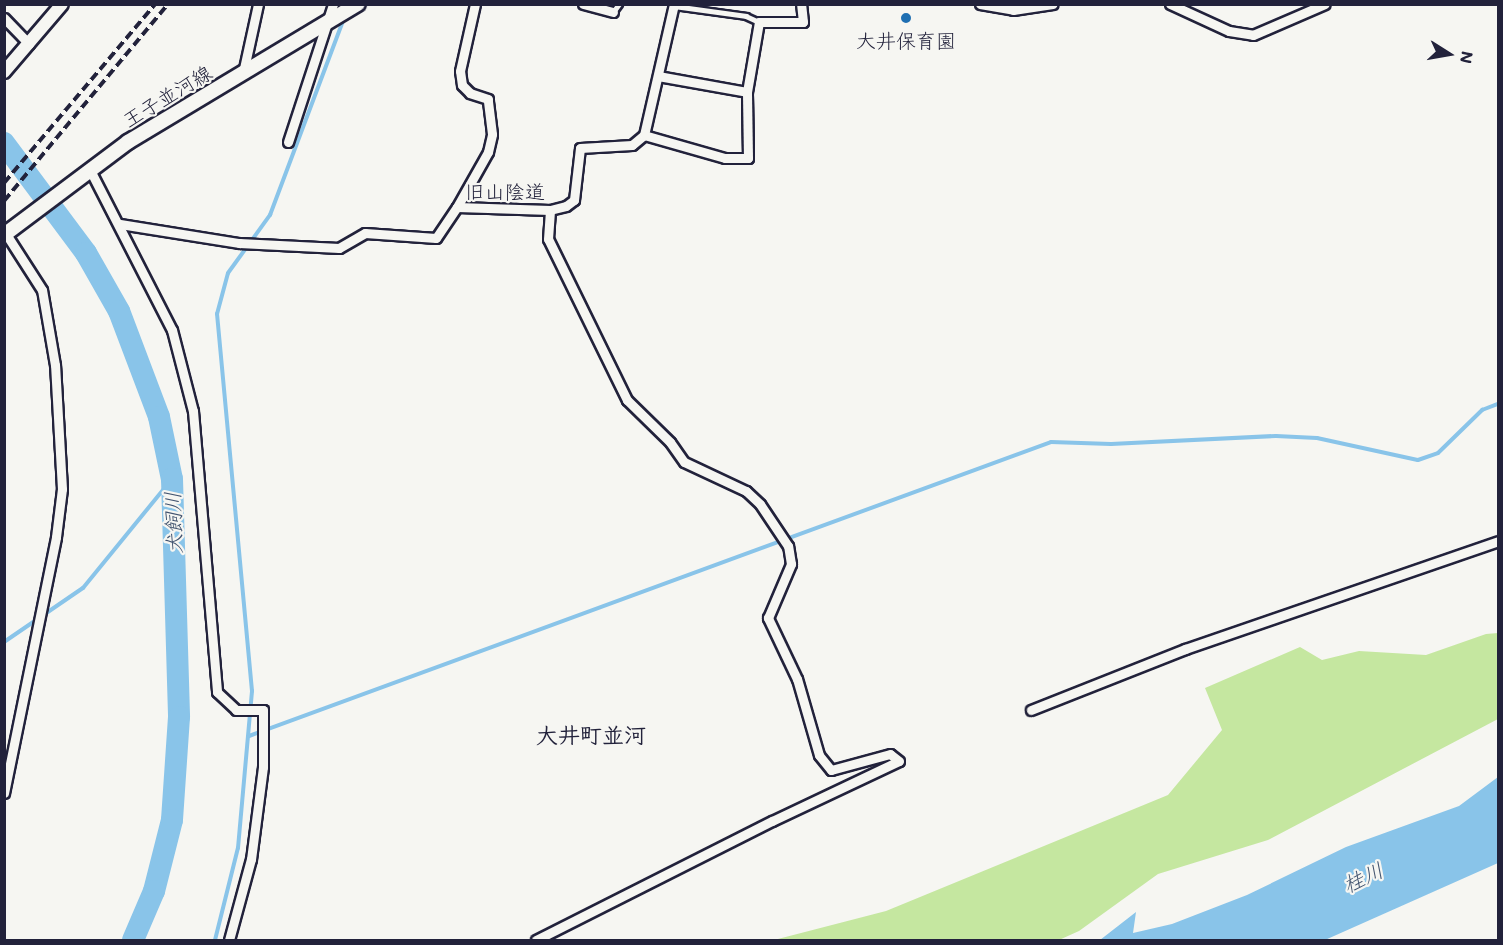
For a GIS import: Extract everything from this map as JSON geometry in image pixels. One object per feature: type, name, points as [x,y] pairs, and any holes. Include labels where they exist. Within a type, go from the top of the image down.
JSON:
[{"type":"main road","name":"王子並河線","points":[[8,232],[86,170],[356,6]]},
{"type":"street","points":[[4,72],[62,4]]},
{"type":"street","points":[[243,73],[258,4]]},
{"type":"street","points":[[288,142],[333,4]]},
{"type":"street","points":[[457,207],[488,152],[492,134],[489,99],[470,93],[461,78],[461,53],[475,4]]},
{"type":"street","points":[[583,4],[616,8]]},
{"type":"street","points":[[672,5],[644,135],[725,158],[748,158],[747,93],[759,22],[803,22],[801,4]]},
{"type":"street","points":[[980,4],[1013,9],[1053,4]]},
{"type":"street","points":[[1170,4],[1229,31],[1254,35],[1325,4]]},
{"type":"street","points":[[4,18],[29,44]]},
{"type":"street","points":[[658,76],[747,93]]},
{"type":"street","name":"旧山陰道","points":[[120,224],[239,243],[339,248],[365,233],[436,238],[457,207],[550,210],[574,200],[580,148],[632,145],[644,135]]},
{"type":"street","points":[[86,170],[120,224],[172,330],[192,411],[217,692],[236,710],[263,710],[263,766],[251,859],[228,940]]},
{"type":"street","points":[[536,940],[772,820],[899,761],[890,754],[831,770],[819,755],[797,679],[768,618],[791,564],[788,546],[760,504],[746,491],[684,462],[670,442],[627,400],[548,238],[550,210]]},
{"type":"street","points":[[4,793],[56,537],[62,489],[56,376],[42,290],[8,232]]},
{"type":"street","points":[[1031,710],[1185,649],[1498,541]]},
{"type":"lane","points":[[672,5],[746,16],[759,22]]},
{"type":"green space","points":[[1498,633],[1498,719],[1268,840],[1158,874],[1079,931],[1059,940],[774,940],[886,911],[1168,795],[1222,730],[1205,688],[1300,647],[1322,660],[1359,651],[1426,655],[1486,634]]},
{"type":"water","name":"桂川","points":[[1498,777],[1498,863],[1325,940],[1100,940],[1136,912],[1133,933],[1172,924],[1247,895],[1346,847],[1459,806]]},
{"type":"waterway","points":[[215,940],[238,848],[252,691],[217,314],[228,273],[270,215],[344,18]]},
{"type":"waterway","name":"犬飼川","points":[[4,143],[86,253],[119,311],[159,417],[172,479],[179,717],[172,820],[154,891],[133,940]]},
{"type":"waterway","points":[[249,736],[1051,442],[1111,444],[1276,436],[1317,438],[1418,460],[1438,453],[1482,410],[1498,404]]},
{"type":"waterway","points":[[4,642],[83,588],[172,479]]},
{"type":"railway","points":[[4,183],[155,4]]},
{"type":"railway","points":[[4,201],[168,4]]},
{"type":"place","name":"大井保育園","points":[[906,18]]},
{"type":"district","name":"大井町並河","points":[[591,735]]}]
